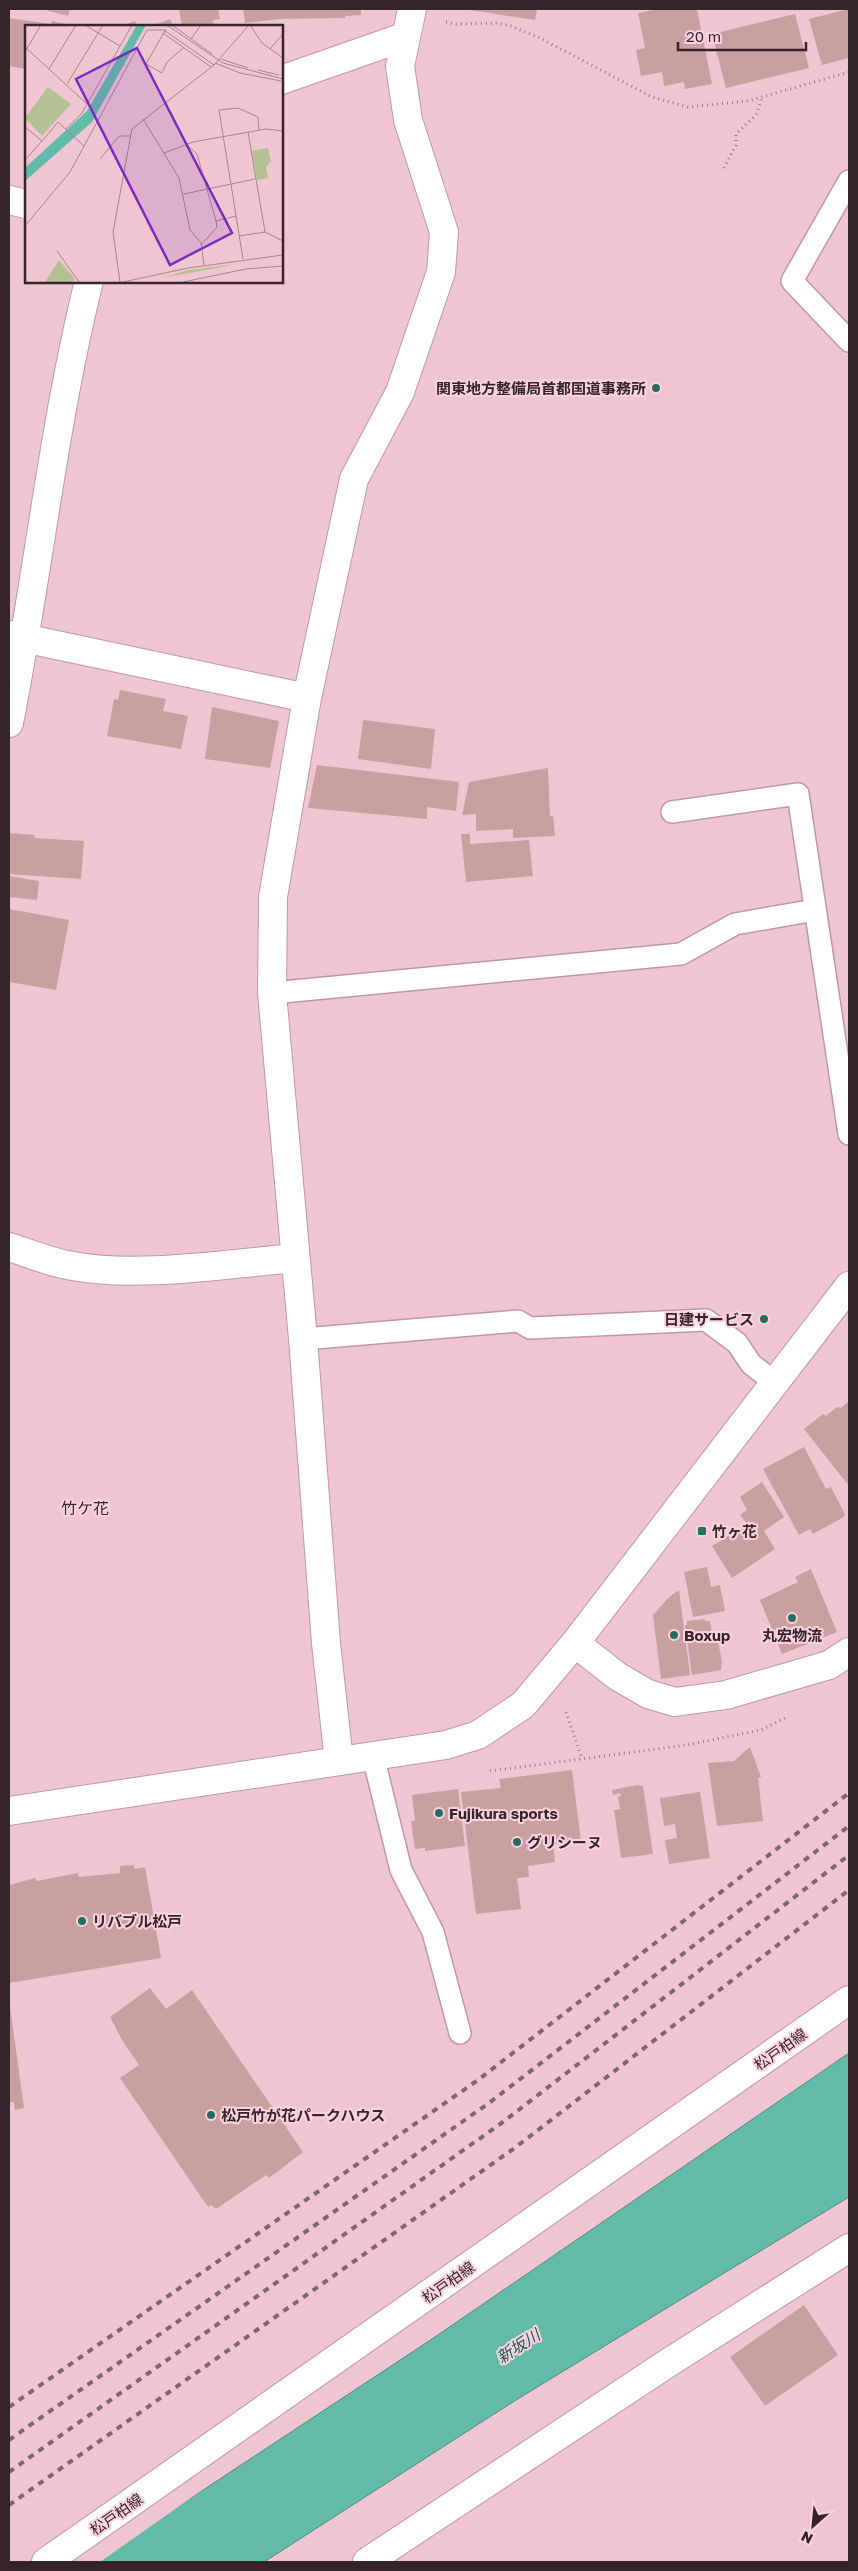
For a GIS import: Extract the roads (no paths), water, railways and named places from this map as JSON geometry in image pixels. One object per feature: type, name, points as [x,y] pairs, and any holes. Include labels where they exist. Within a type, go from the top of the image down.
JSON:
[{"type":"street","points":[[282,80],[409,20]]},
{"type":"street","points":[[339,1761],[326,1643],[303,1339],[294,1258],[272,993],[273,897],[307,698],[354,479],[400,392],[441,272],[444,232],[408,120],[400,66],[409,20]]},
{"type":"street","points":[[9,200],[25,204]]},
{"type":"street","points":[[9,723],[17,637],[71,354],[89,282]]},
{"type":"street","points":[[17,637],[307,698]]},
{"type":"street","points":[[9,1248],[67,1265],[101,1269],[175,1269],[294,1258]]},
{"type":"street","points":[[9,1811],[446,1745],[478,1735],[523,1704],[575,1643],[849,1286]]},
{"type":"street","points":[[575,1643],[625,1681],[648,1694],[675,1702],[726,1695],[829,1664],[849,1652]]},
{"type":"street","name":"松戸柏線","points":[[46,2562],[849,2000]]},
{"type":"street","points":[[367,2562],[668,2363],[849,2248]]},
{"type":"lane","points":[[849,182],[792,282],[849,341]]},
{"type":"lane","points":[[672,812],[798,794],[849,1134]]},
{"type":"lane","points":[[272,993],[681,954],[735,924],[815,910]]},
{"type":"lane","points":[[303,1339],[518,1321],[530,1328],[706,1320],[737,1343],[752,1364],[774,1382]]},
{"type":"lane","points":[[373,1756],[400,1870],[433,1932],[460,2033]]},
{"type":"water","name":"新坂川","points":[[849,2053],[849,2197],[516,2400],[264,2562],[94,2562],[432,2339]]},
{"type":"railway","points":[[9,2407],[478,2080],[849,1793]]},
{"type":"railway","points":[[9,2440],[489,2103],[849,1826]]},
{"type":"railway","points":[[9,2472],[503,2122],[849,1855]]},
{"type":"railway","points":[[9,2505],[516,2147],[849,1890]]},
{"type":"place","name":"関東地方整備局首都国道事務所","points":[[656,388]]},
{"type":"place","name":"日建サービス","points":[[764,1319]]},
{"type":"place","name":"竹ヶ花","points":[[702,1531]]},
{"type":"place","name":"丸宏物流","points":[[792,1618]]},
{"type":"place","name":"Boxup","points":[[674,1635]]},
{"type":"place","name":"Fujikura sports","points":[[439,1813]]},
{"type":"place","name":"グリシーヌ","points":[[517,1842]]},
{"type":"place","name":"リバブル松戸","points":[[82,1921]]},
{"type":"place","name":"松戸竹が花パークハウス","points":[[211,2115]]},
{"type":"district","name":"竹ケ花","points":[[85,1508]]}]
